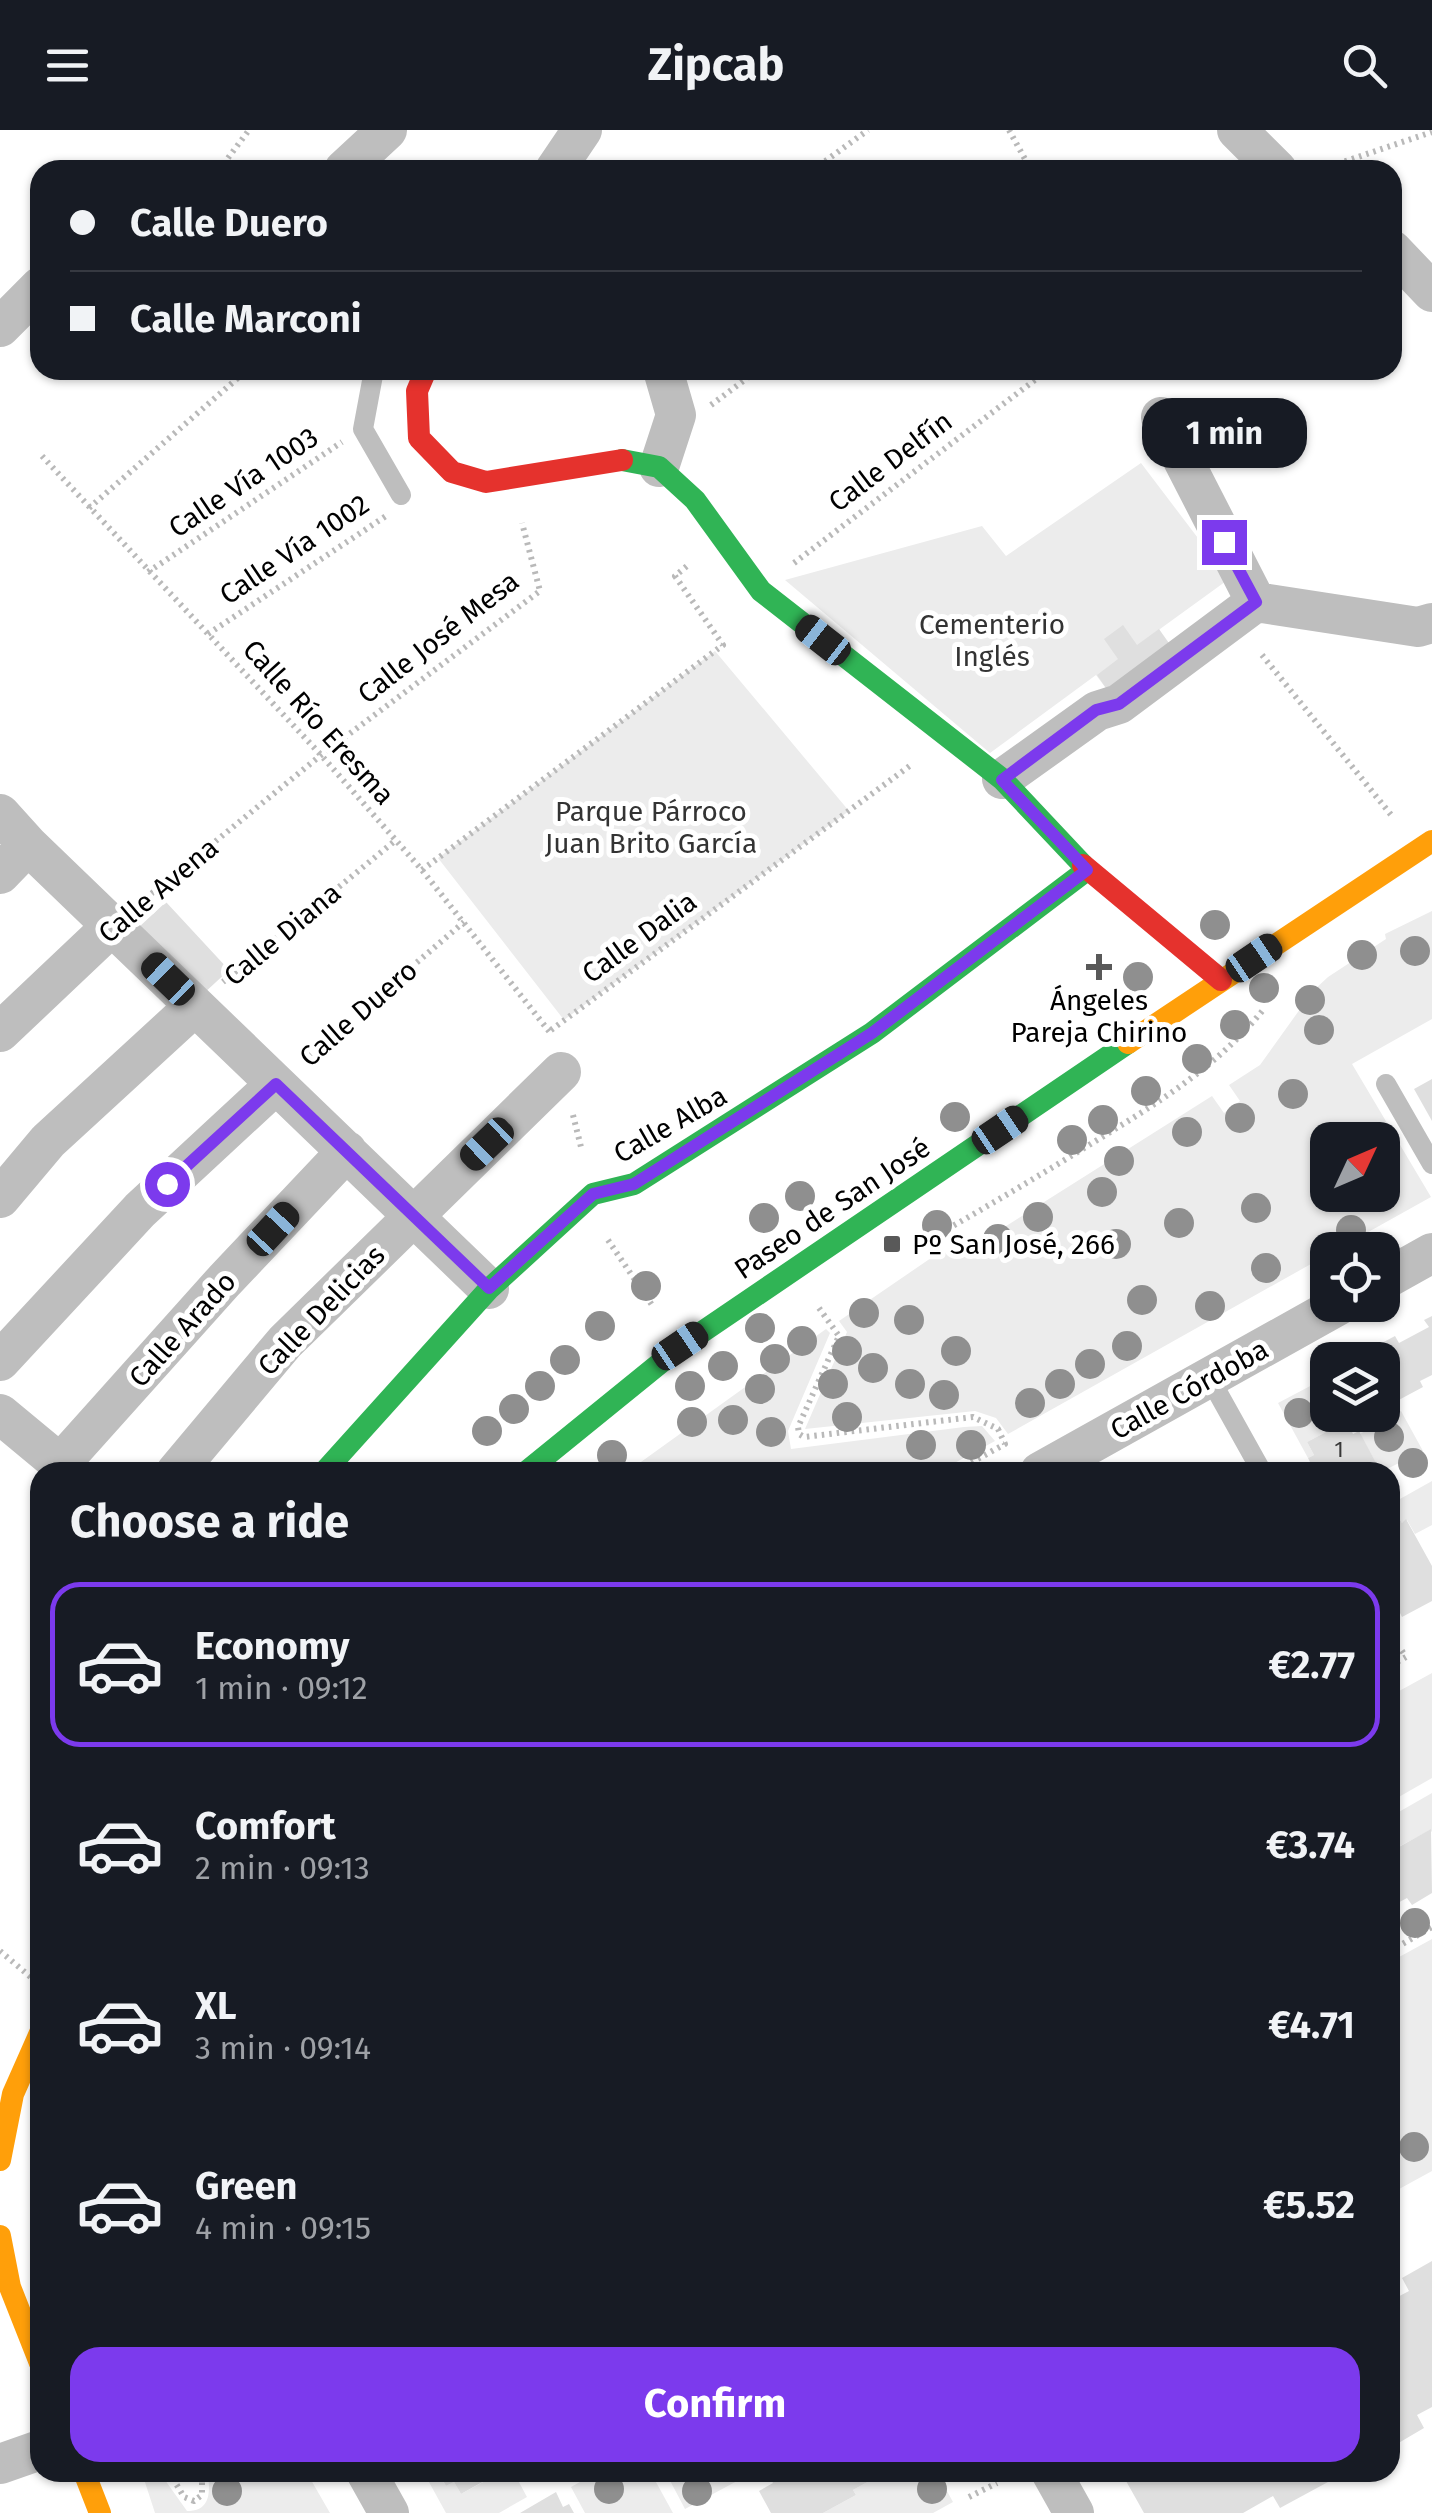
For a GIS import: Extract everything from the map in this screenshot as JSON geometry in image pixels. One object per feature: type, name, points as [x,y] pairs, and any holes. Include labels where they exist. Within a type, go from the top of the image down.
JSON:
[{"type":"street","points":[[355,160],[388,130]]},
{"type":"street","points":[[561,160],[582,130]]},
{"type":"street","points":[[1237,130],[1267,160]]},
{"type":"street","points":[[1402,260],[1432,292]]},
{"type":"street","points":[[0,327],[30,297]]},
{"type":"street","points":[[422,380],[417,391],[420,438],[452,472],[486,482],[626,458],[659,467],[695,500],[760,591],[1002,780],[1087,870],[1221,980]]},
{"type":"street","points":[[659,467],[676,414],[666,380]]},
{"type":"street","points":[[1161,416],[1256,602]]},
{"type":"street","points":[[1002,780],[1096,710],[1119,704],[1256,602],[1418,626],[1432,624]]},
{"type":"street","points":[[0,814],[489,1288]]},
{"type":"street","points":[[0,874],[28,845]]},
{"type":"street","name":"Paseo de San José","points":[[538,1462],[680,1346],[1425,845]]},
{"type":"street","name":"Calle Alba","points":[[333,1462],[489,1288],[593,1194],[634,1184],[872,1033],[1087,870]]},
{"type":"street","name":"Calle Avena","points":[[0,1032],[112,926]]},
{"type":"street","points":[[0,1198],[48,1141],[195,1006]]},
{"type":"street","name":"Calle Delicias","points":[[184,1462],[285,1342],[561,1072]]},
{"type":"street","name":"Calle Duero","points":[[0,1361],[140,1210],[276,1084]]},
{"type":"street","name":"Calle Arado","points":[[70,1462],[224,1280],[347,1151]]},
{"type":"street","points":[[1400,1270],[1432,1253]]},
{"type":"street","name":"Calle Córdoba","points":[[1058,1462],[1310,1321]]},
{"type":"street","points":[[0,1414],[58,1462]]},
{"type":"street","points":[[0,2160],[3,2132],[22,2063],[30,2050]]},
{"type":"street","points":[[0,2236],[10,2287],[30,2338]]},
{"type":"street","points":[[0,2464],[30,2454]]},
{"type":"street","points":[[88,2482],[100,2513]]},
{"type":"street","points":[[371,2482],[388,2513]]},
{"type":"street","points":[[1057,2482],[1074,2513]]},
{"type":"lane","points":[[372,380],[363,429],[400,496]]},
{"type":"lane","points":[[1386,1084],[1432,1164]]},
{"type":"lane","points":[[1210,1377],[1257,1462]]},
{"type":"path","points":[[226,160],[249,130]]},
{"type":"path","points":[[827,160],[868,130]]},
{"type":"path","points":[[1008,130],[1024,160]]},
{"type":"path","points":[[1352,160],[1432,132]]},
{"type":"path","points":[[88,508],[235,380]]},
{"type":"path","points":[[676,414],[706,409],[745,380]]},
{"type":"path","name":"Calle Delfín","points":[[760,591],[1035,380]]},
{"type":"path","name":"Calle Vía 1003","points":[[148,572],[363,429]]},
{"type":"path","name":"Calle Río Eresma","points":[[42,456],[322,754],[422,870],[550,1030]]},
{"type":"path","name":"Calle José Mesa","points":[[322,754],[540,592],[511,478]]},
{"type":"path","name":"Calle Vía 1002","points":[[208,634],[383,519],[400,496]]},
{"type":"path","points":[[422,870],[723,645],[676,576],[723,538]]},
{"type":"path","points":[[1262,655],[1425,845]]},
{"type":"path","name":"Calle Dalia","points":[[550,1030],[948,737]]},
{"type":"path","name":"Calle Avena","points":[[112,926],[322,754]]},
{"type":"path","name":"Calle Diana","points":[[195,1006],[396,840]]},
{"type":"path","name":"Calle Duero","points":[[276,1084],[464,922]]},
{"type":"path","points":[[918,1246],[1177,1091],[1240,1040],[1270,1002]]},
{"type":"path","points":[[804,1321],[836,1299]]},
{"type":"path","points":[[833,1325],[839,1336],[798,1427],[799,1434],[804,1437],[974,1417],[998,1429],[1005,1444],[972,1462]]},
{"type":"path","points":[[1400,1945],[1432,1927]]},
{"type":"path","points":[[0,1951],[30,1976]]},
{"type":"path","points":[[175,2482],[184,2497],[194,2500],[202,2495],[202,2482]]},
{"type":"path","points":[[969,2496],[997,2482]]},
{"type":"green space","name":"Cementerio Inglés","points":[[1141,463],[1229,579],[1160,629],[1108,691],[1096,675],[990,753],[785,580],[982,526],[1006,556]]},
{"type":"green space","name":"Parque Párroco Juan Brito García","points":[[715,651],[849,811],[564,1020],[438,858]]},
{"type":"green space","points":[[1432,911],[1432,1019],[1352,1064],[1386,1122],[1310,1122],[1310,1212],[1400,1212],[1400,1145],[1431,1197],[1368,1232],[1310,1232],[1310,1265],[1008,1434],[996,1418],[975,1411],[805,1429],[847,1332],[839,1321],[931,1258],[992,1235],[1212,1096],[1224,1113],[1240,1101],[1229,1085],[1260,1065],[1313,991],[1386,939],[1385,934]]},
{"type":"green space","points":[[826,1329],[830,1333],[788,1431],[791,1449],[982,1426],[995,1441],[956,1462],[641,1462]]},
{"type":"green space","points":[[1310,1386],[1310,1432],[1326,1432],[1307,1442],[1314,1455],[1308,1458],[1278,1403]]},
{"type":"green space","points":[[1401,1411],[1423,1451],[1400,1462],[1375,1462],[1360,1434],[1400,1432]]},
{"type":"green space","points":[[1432,1481],[1432,1525],[1415,1534],[1407,1520],[1402,1523],[1400,1520],[1400,1499]]},
{"type":"green space","points":[[1432,1673],[1432,1778],[1400,1796],[1400,1691]]},
{"type":"green space","points":[[1432,1793],[1432,1832],[1400,1846],[1400,1811]]},
{"type":"green space","points":[[1432,1939],[1432,2171],[1400,2189],[1400,1957]]},
{"type":"green space","points":[[145,2482],[166,2482],[187,2511],[205,2504],[208,2482],[312,2482],[330,2513],[155,2513]]},
{"type":"green space","points":[[429,2482],[444,2482],[446,2486],[454,2482],[461,2494],[483,2482],[519,2482],[527,2497],[499,2513],[446,2513]]},
{"type":"green space","points":[[580,2482],[656,2482],[673,2513],[585,2513],[571,2487]]},
{"type":"green space","points":[[671,2482],[735,2482],[685,2509]]},
{"type":"green space","points":[[868,2482],[942,2482],[953,2502],[933,2513],[823,2513],[856,2495],[853,2490]]},
{"type":"building","points":[[1123,625],[1137,645],[1159,629],[1171,646],[1108,691],[1097,675],[1118,659],[1104,639]]},
{"type":"building","points":[[166,902],[229,970],[202,995],[139,927]]},
{"type":"building","points":[[1432,1079],[1432,1121],[1414,1089]]},
{"type":"building","points":[[1432,1316],[1432,1375],[1420,1381],[1423,1387],[1400,1399],[1400,1342],[1429,1327],[1424,1320]]},
{"type":"building","points":[[1326,1432],[1360,1432],[1376,1462],[1310,1462],[1308,1458],[1314,1455],[1307,1442]]},
{"type":"building","points":[[1406,1519],[1432,1566],[1432,1601],[1402,1617],[1400,1520],[1402,1523]]},
{"type":"building","points":[[1431,1829],[1432,1893],[1412,1905],[1407,1898],[1400,1902],[1400,1846]]},
{"type":"building","points":[[1432,2261],[1432,2407],[1417,2415],[1424,2428],[1400,2442],[1400,2296],[1409,2291],[1402,2278]]},
{"type":"building","points":[[454,2482],[482,2482],[461,2494]]},
{"type":"building","points":[[868,2482],[853,2490],[856,2495],[823,2513],[771,2513],[759,2491],[773,2483]]},
{"type":"building","points":[[1127,2482],[1328,2482],[1280,2508],[1273,2496],[1243,2513],[1144,2513]]},
{"type":"building","points":[[556,2492],[563,2507],[569,2504],[574,2513],[520,2513]]},
{"type":"traffic: fast","points":[[622,460],[659,467],[695,500],[761,591],[1002,779],[1083,865]]},
{"type":"traffic: fast","points":[[333,1462],[489,1289],[593,1194],[634,1184],[872,1033],[1087,870]]},
{"type":"traffic: fast","points":[[538,1462],[680,1347],[1128,1043]]},
{"type":"traffic: slow","points":[[1128,1043],[1432,841]]},
{"type":"traffic: slow","points":[[0,2160],[13,2094],[30,2056]]},
{"type":"traffic: slow","points":[[0,2236],[10,2287],[30,2338]]},
{"type":"traffic: slow","points":[[88,2482],[100,2513]]},
{"type":"traffic: jam","points":[[422,380],[417,391],[419,438],[452,472],[486,482],[622,460]]},
{"type":"traffic: jam","points":[[1083,865],[1221,980]]},
{"type":"place","name":"Ángeles Pareja Chirino","points":[[1099,967]]},
{"type":"place","name":"Pº San José, 266","points":[[892,1244]]},
{"type":"route","points":[[167,1184],[276,1084],[489,1288],[593,1194],[634,1184],[872,1033],[1087,870],[1002,780],[1096,710],[1119,704],[1256,602],[1224,542]]}]
